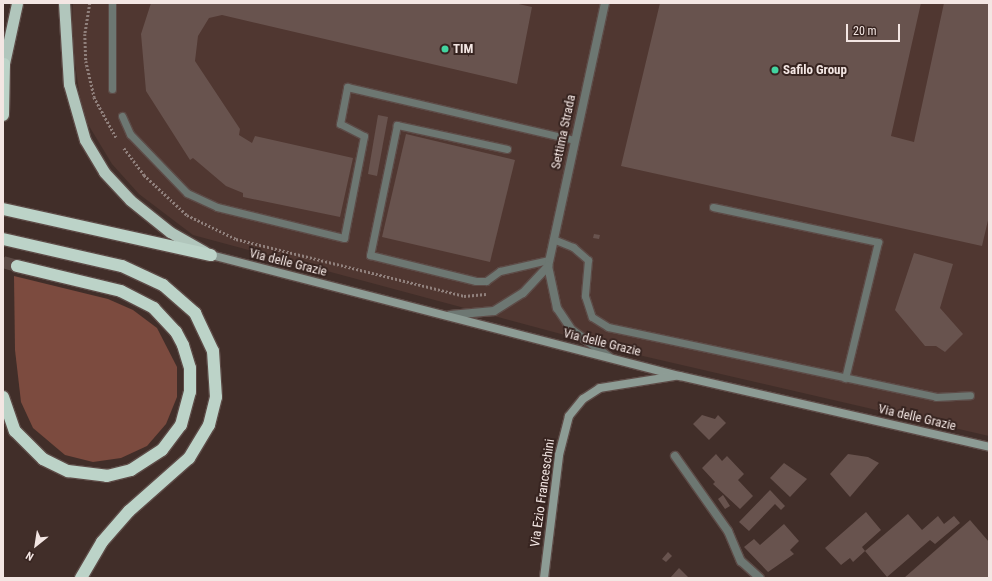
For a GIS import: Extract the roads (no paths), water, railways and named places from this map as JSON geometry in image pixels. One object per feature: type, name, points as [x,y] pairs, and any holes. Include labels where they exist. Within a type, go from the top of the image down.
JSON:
[{"type":"highway","points":[[3,115],[3,66],[17,3]]},
{"type":"highway","points":[[64,3],[69,84],[85,140],[104,172],[130,200],[170,232],[211,255]]},
{"type":"highway","points":[[3,209],[211,255]]},
{"type":"highway","points":[[3,240],[122,266],[163,285],[195,313],[213,351],[216,397],[205,432],[189,458],[129,511],[102,542],[81,578]]},
{"type":"highway","points":[[3,397],[15,431],[43,459],[68,472],[106,476],[131,470],[162,450],[181,425],[190,392],[190,368],[183,345],[176,332],[154,308],[120,291],[17,266]]},
{"type":"main road","name":"Via delle Grazie","points":[[211,255],[680,376],[989,446]]},
{"type":"main road","name":"Via Ezio Franceschini","points":[[544,578],[559,455],[565,427],[576,407],[592,392],[609,385],[680,376]]},
{"type":"street","name":"Settima Strada","points":[[605,3],[548,263],[557,308],[572,330],[610,358]]},
{"type":"street","name":"Settima Strada","points":[[441,315],[473,315],[494,311],[523,293],[548,263]]},
{"type":"street","points":[[675,456],[728,531],[741,561],[760,578]]},
{"type":"lane","points":[[112,3],[112,89]]},
{"type":"lane","points":[[122,116],[130,134],[187,193],[217,207],[344,238],[364,136],[340,124],[347,87],[574,140]]},
{"type":"lane","points":[[507,149],[397,125],[370,255],[476,281],[486,281],[500,271],[548,263]]},
{"type":"lane","points":[[713,207],[878,242],[845,378]]},
{"type":"lane","points":[[553,239],[573,247],[588,260],[585,296],[592,317],[608,327],[936,397],[970,395]]},
{"type":"tunnel","points":[[3,262],[17,266]]},
{"type":"place","name":"TIM","points":[[445,49]]},
{"type":"place","name":"Safilo Group","points":[[775,70]]}]
